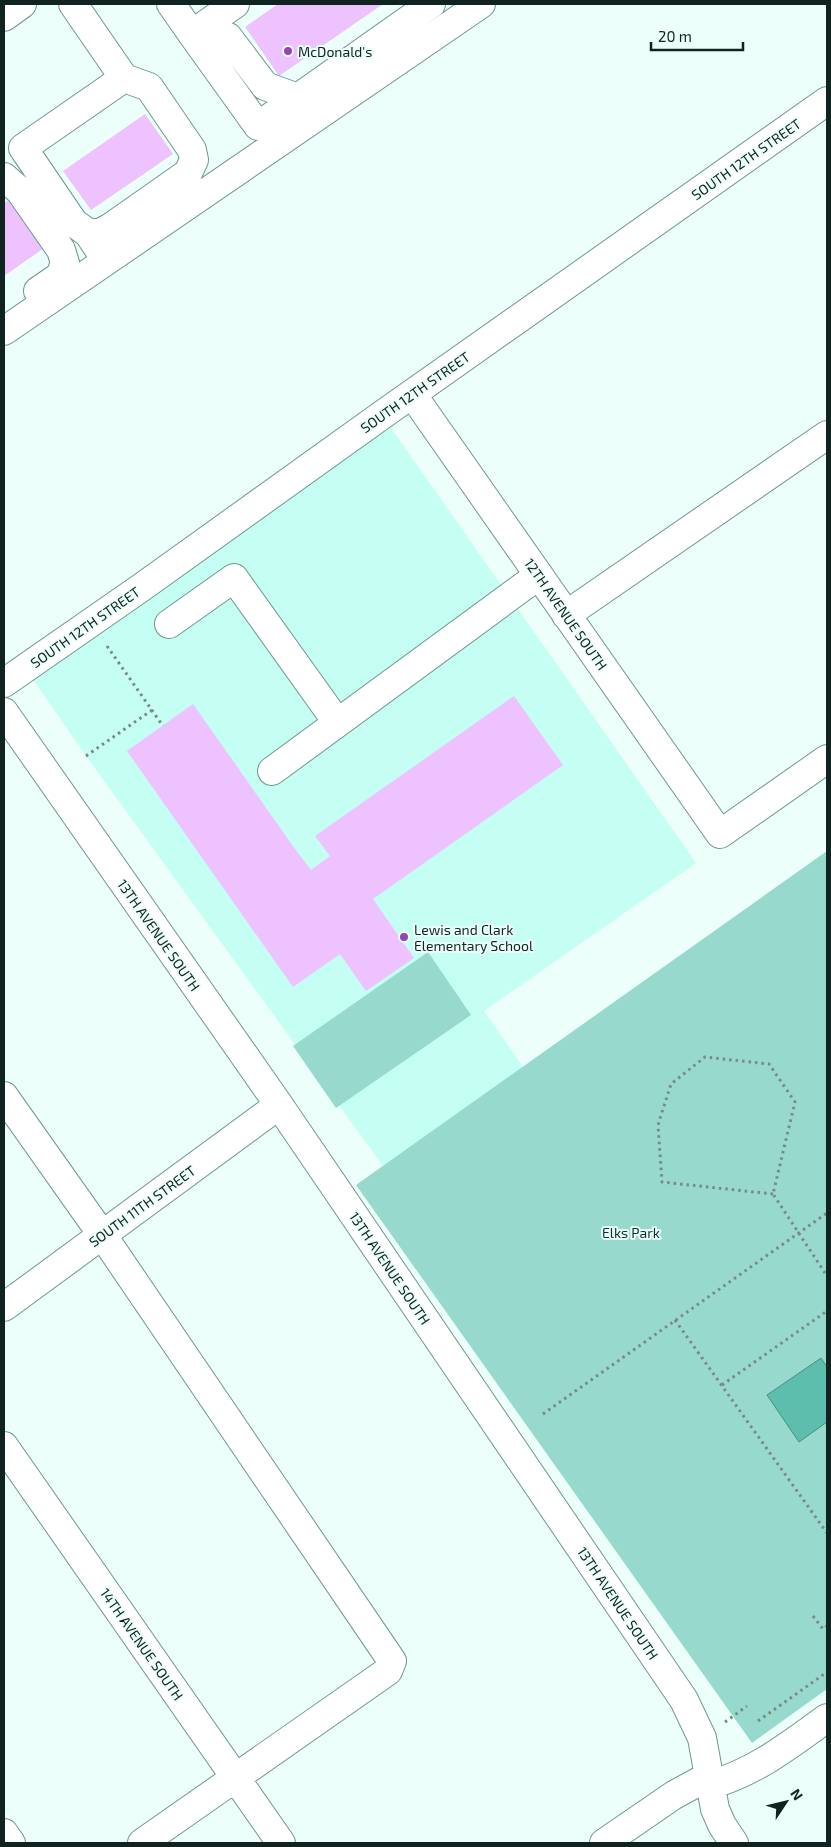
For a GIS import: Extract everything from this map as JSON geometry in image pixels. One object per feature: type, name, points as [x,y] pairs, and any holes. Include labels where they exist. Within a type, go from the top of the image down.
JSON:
[{"type":"street","points":[[4,17],[22,4]]},
{"type":"street","points":[[73,4],[124,78],[148,87],[192,150],[194,160],[188,173],[111,227],[100,233],[88,233]]},
{"type":"street","points":[[171,4],[258,126],[431,4]]},
{"type":"street","points":[[192,34],[235,4]]},
{"type":"street","points":[[10,326],[481,4]]},
{"type":"street","points":[[192,34],[228,37],[265,86],[298,98]]},
{"type":"street","points":[[106,260],[88,233],[74,223],[23,148],[124,78]]},
{"type":"street","name":"SOUTH 12TH STREET","points":[[4,684],[827,101]]},
{"type":"street","points":[[191,168],[206,191]]},
{"type":"street","points":[[4,177],[20,191],[61,250],[66,262],[60,276],[22,302],[15,312],[10,326]]},
{"type":"street","name":"12TH AVENUE SOUTH","points":[[412,394],[720,834],[827,759]]},
{"type":"street","points":[[566,615],[827,434]]},
{"type":"street","points":[[272,771],[539,575]]},
{"type":"street","points":[[169,624],[234,578],[338,722]]},
{"type":"street","name":"13TH AVENUE SOUTH","points":[[4,712],[279,1105],[684,1700],[702,1738],[715,1809],[722,1825],[734,1843]]},
{"type":"street","points":[[4,1096],[103,1236],[392,1661],[388,1671],[142,1843]]},
{"type":"street","name":"SOUTH 11TH STREET","points":[[4,1306],[103,1236],[279,1105]]},
{"type":"street","name":"14TH AVENUE SOUTH","points":[[4,1446],[281,1843]]},
{"type":"street","points":[[604,1843],[674,1795],[710,1781],[731,1780],[748,1772],[827,1718]]},
{"type":"street","points":[[4,1833],[11,1843]]},
{"type":"path","points":[[91,623],[163,726]]},
{"type":"path","points":[[86,756],[152,710]]},
{"type":"path","points":[[773,1194],[662,1182],[658,1125],[671,1084],[705,1057],[769,1064],[795,1102],[773,1194],[827,1276]]},
{"type":"path","points":[[544,1414],[827,1213]]},
{"type":"path","points":[[722,1385],[827,1311]]},
{"type":"path","points":[[676,1320],[827,1533]]},
{"type":"path","points":[[813,1616],[823,1629],[827,1626]]},
{"type":"path","points":[[758,1721],[827,1672]]},
{"type":"shaded area","name":"Lewis and Clark Elementary School","points":[[382,415],[696,863],[484,1011],[697,1315],[557,1406],[86,756],[25,668]]},
{"type":"shaded area","points":[[821,1358],[827,1367],[827,1422],[799,1442],[767,1395]]},
{"type":"green space","name":"Elks Park","points":[[827,851],[827,1689],[752,1743],[356,1185]]},
{"type":"green space","points":[[428,952],[471,1015],[336,1108],[293,1046]]},
{"type":"building","name":"McDonald's","points":[[278,4],[383,4],[279,76],[245,27]]},
{"type":"building","points":[[145,114],[173,154],[91,210],[63,171]]},
{"type":"building","points":[[13,197],[47,246],[4,276],[4,203]]},
{"type":"building","points":[[514,696],[563,765],[373,899],[414,958],[366,991],[340,954],[293,987],[127,751],[193,704],[311,870],[330,856],[315,836]]},
{"type":"place","name":"McDonald's","points":[[288,51]]},
{"type":"place","name":"Lewis and Clark Elementary School","points":[[404,937]]}]
